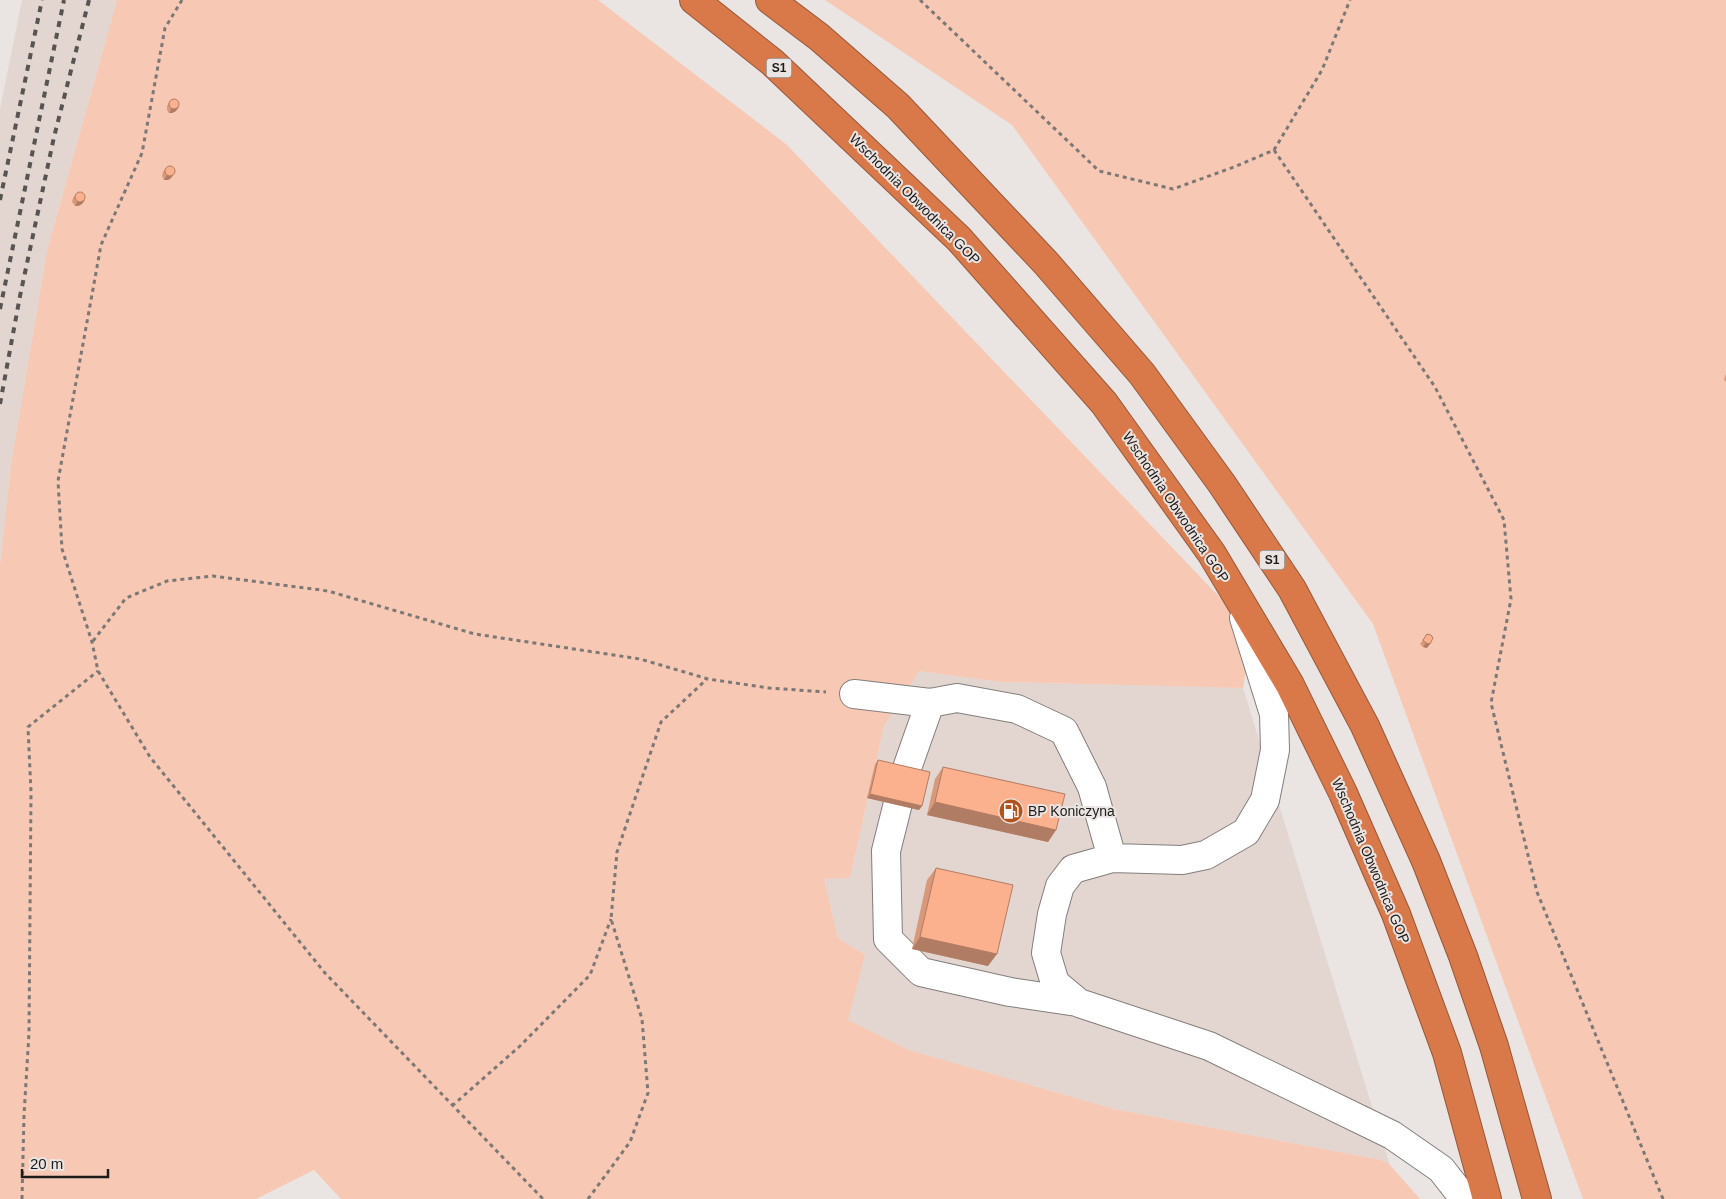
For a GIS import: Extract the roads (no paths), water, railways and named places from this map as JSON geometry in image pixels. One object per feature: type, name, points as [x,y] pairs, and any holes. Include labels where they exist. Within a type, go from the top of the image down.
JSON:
[{"type":"highway","name":"Wschodnia Obwodnica GOP","points":[[694,0],[772,62],[971,253],[1104,403],[1212,554],[1290,685],[1343,793],[1396,914],[1447,1054],[1487,1199]]},
{"type":"highway","name":"S1","points":[[770,0],[819,37],[898,106],[1046,263],[1142,374],[1222,484],[1292,589],[1365,726],[1429,870],[1463,956],[1494,1046],[1537,1199]]},
{"type":"lane","points":[[1079,1003],[1055,983],[1046,953],[1052,914],[1060,886],[1073,869],[1112,858],[1182,860],[1206,855],[1246,832],[1265,800],[1275,750],[1274,714],[1239,600]]},
{"type":"lane","points":[[854,694],[930,703],[957,698],[1017,708],[1064,731],[1092,786],[1112,858]]},
{"type":"lane","points":[[930,703],[906,771],[886,851],[888,939],[921,972],[1010,992],[1079,1003],[1209,1046],[1392,1135],[1441,1169],[1459,1192],[1462,1199]]},
{"type":"railway","points":[[0,200],[42,0]]},
{"type":"railway","points":[[0,309],[64,0]]},
{"type":"railway","points":[[0,404],[20,296],[54,137],[89,0]]},
{"type":"place","name":"BP Koniczyna","points":[[1011,811]]}]
